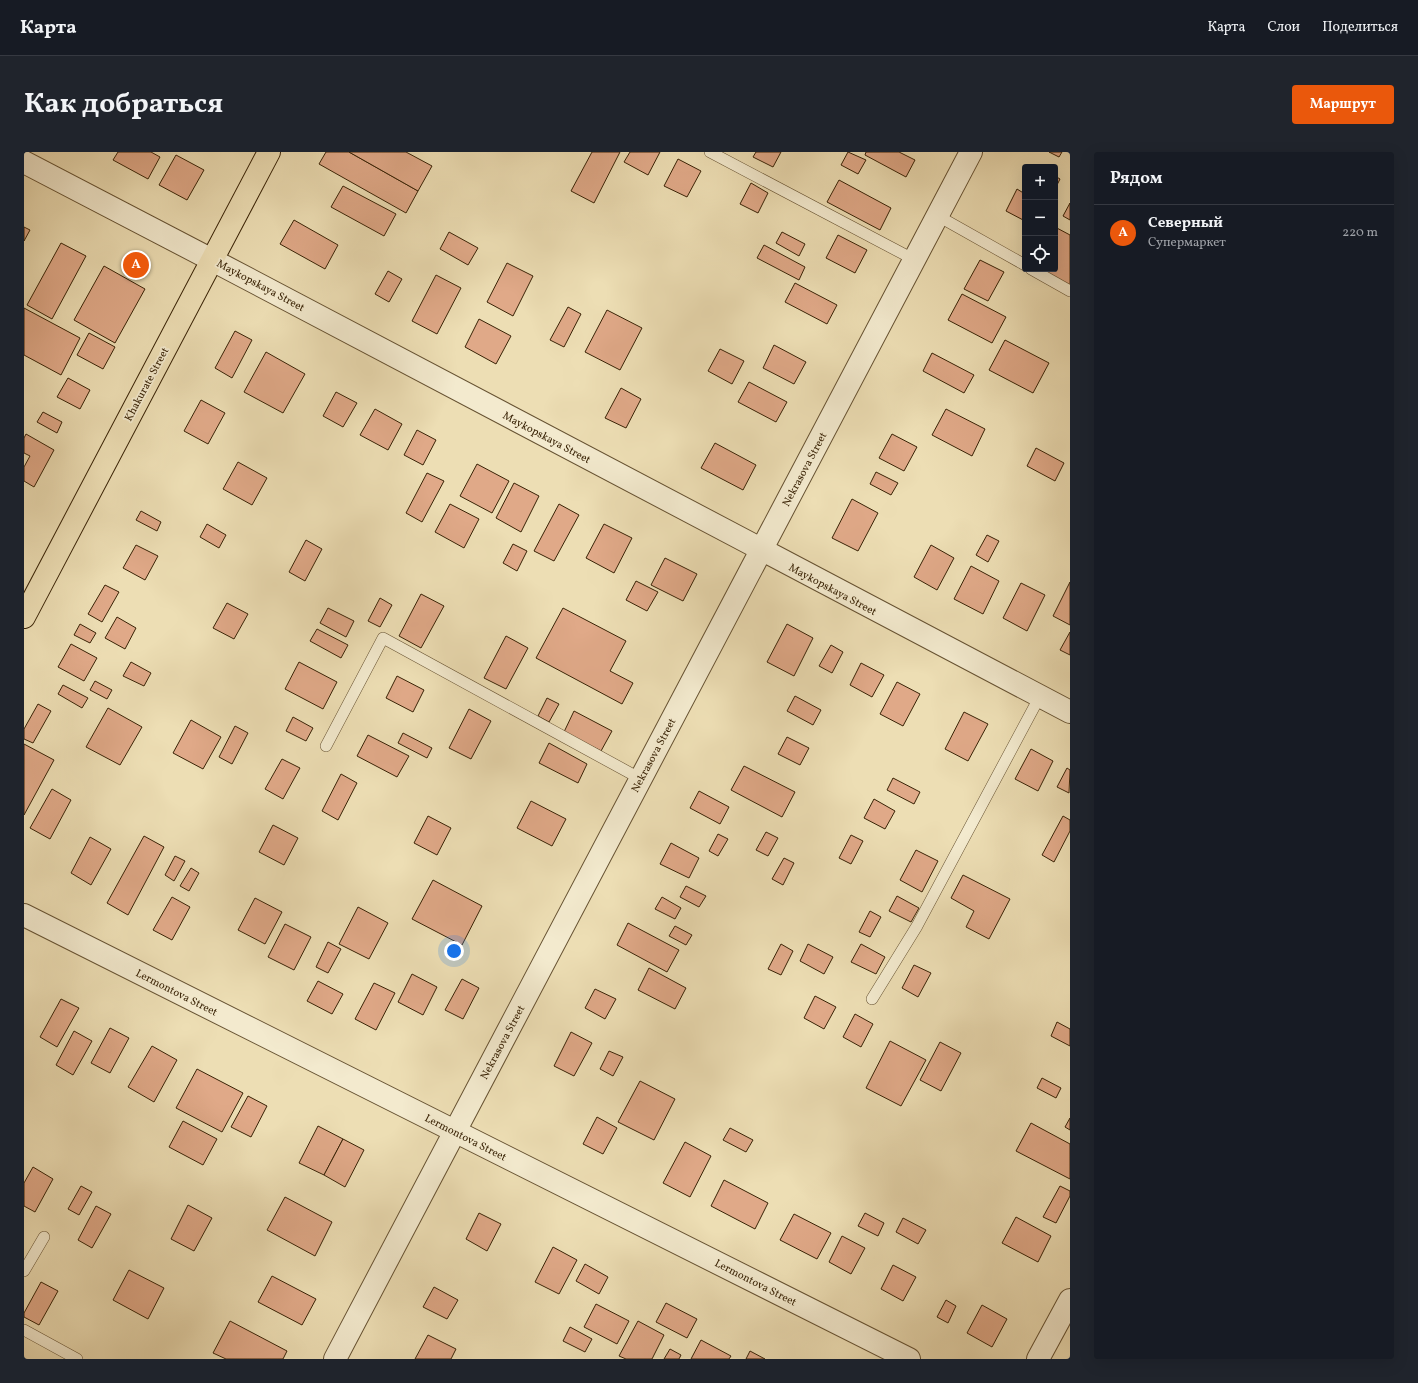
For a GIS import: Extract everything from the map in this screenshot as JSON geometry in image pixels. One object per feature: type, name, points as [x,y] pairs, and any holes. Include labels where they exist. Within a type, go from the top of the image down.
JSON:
[{"type":"main road","name":"Khakurate Street","points":[[24,617],[211,259],[269,152]]},
{"type":"street","name":"Nekrasova Street","points":[[336,1359],[971,152]]},
{"type":"street","name":"Maykopskaya Street","points":[[24,162],[211,259],[761,551],[1070,712]]},
{"type":"street","name":"Lermontova Street","points":[[24,915],[909,1359]]},
{"type":"street","points":[[1038,1359],[1070,1300]]},
{"type":"lane","points":[[710,152],[914,260]]},
{"type":"lane","points":[[938,216],[1022,263]]},
{"type":"lane","points":[[1037,272],[1070,291]]},
{"type":"lane","points":[[326,746],[383,638],[641,779]]},
{"type":"lane","points":[[872,999],[917,926],[1040,696]]},
{"type":"lane","points":[[24,1271],[44,1237]]},
{"type":"lane","points":[[24,1330],[77,1359]]},
{"type":"building","points":[[118,152],[151,152],[160,157],[148,179],[113,160]]},
{"type":"building","points":[[326,152],[349,152],[418,191],[406,213],[319,164]]},
{"type":"building","points":[[349,152],[406,152],[432,166],[418,191]]},
{"type":"building","points":[[592,152],[620,152],[594,203],[571,191]]},
{"type":"building","points":[[630,152],[660,152],[648,175],[624,162]]},
{"type":"building","points":[[756,152],[781,152],[773,167],[753,157]]},
{"type":"building","points":[[848,152],[866,160],[858,174],[841,165]]},
{"type":"building","points":[[866,152],[899,152],[915,160],[906,177],[865,155]]},
{"type":"building","points":[[1049,152],[1062,152],[1059,157]]},
{"type":"building","points":[[176,155],[204,170],[187,200],[159,185]]},
{"type":"building","points":[[678,159],[701,171],[687,197],[664,186]]},
{"type":"building","points":[[839,180],[891,208],[880,230],[827,202]]},
{"type":"building","points":[[751,183],[768,193],[758,213],[740,204]]},
{"type":"building","points":[[343,186],[396,214],[384,236],[331,207]]},
{"type":"building","points":[[1017,189],[1022,192],[1022,219],[1006,211]]},
{"type":"building","points":[[1070,203],[1070,220],[1063,216]]},
{"type":"building","points":[[294,220],[338,245],[325,269],[280,244]]},
{"type":"building","points":[[24,227],[30,230],[24,241]]},
{"type":"building","points":[[1058,229],[1070,235],[1070,286],[1044,272],[1058,272]]},
{"type":"building","points":[[449,232],[478,248],[468,265],[440,249]]},
{"type":"building","points":[[782,232],[805,244],[799,256],[776,243]]},
{"type":"building","points":[[838,235],[867,250],[855,273],[826,258]]},
{"type":"building","points":[[61,243],[86,256],[52,319],[27,305]]},
{"type":"building","points":[[764,245],[805,267],[799,280],[757,258]]},
{"type":"building","points":[[980,260],[1004,272],[988,301],[964,289]]},
{"type":"building","points":[[507,263],[533,276],[513,316],[487,302]]},
{"type":"building","points":[[104,266],[145,289],[115,343],[74,320]]},
{"type":"building","points":[[388,271],[402,279],[389,302],[375,294]]},
{"type":"building","points":[[436,275],[461,288],[437,334],[412,321]]},
{"type":"building","points":[[795,283],[837,305],[827,324],[785,302]]},
{"type":"building","points":[[962,294],[1006,317],[992,343],[948,320]]},
{"type":"building","points":[[568,307],[581,314],[564,347],[550,340]]},
{"type":"building","points":[[24,308],[80,338],[61,375],[24,355]]},
{"type":"building","points":[[607,310],[642,328],[620,370],[585,352]]},
{"type":"building","points":[[479,319],[511,336],[496,364],[465,347]]},
{"type":"building","points":[[235,331],[252,340],[232,378],[215,368]]},
{"type":"building","points":[[89,333],[115,347],[103,369],[77,355]]},
{"type":"building","points":[[1005,340],[1049,363],[1033,393],[989,370]]},
{"type":"building","points":[[774,345],[806,362],[794,384],[763,368]]},
{"type":"building","points":[[720,349],[744,361],[732,384],[708,371]]},
{"type":"building","points":[[266,352],[305,374],[283,413],[244,392]]},
{"type":"building","points":[[932,353],[974,375],[964,393],[923,371]]},
{"type":"building","points":[[68,378],[90,390],[80,409],[57,397]]},
{"type":"building","points":[[749,382],[787,402],[776,422],[738,402]]},
{"type":"building","points":[[621,388],[641,399],[626,428],[605,418]]},
{"type":"building","points":[[336,392],[357,403],[343,427],[323,416]]},
{"type":"building","points":[[201,400],[225,413],[208,444],[184,431]]},
{"type":"building","points":[[375,409],[402,424],[388,450],[360,435]]},
{"type":"building","points":[[946,409],[985,429],[972,456],[932,435]]},
{"type":"building","points":[[43,412],[62,422],[57,433],[37,422]]},
{"type":"building","points":[[417,430],[436,440],[423,465],[404,455]]},
{"type":"building","points":[[26,434],[54,450],[34,487],[24,481],[24,467],[30,456],[24,453],[24,438]]},
{"type":"building","points":[[892,434],[917,447],[904,471],[879,458]]},
{"type":"building","points":[[715,443],[756,465],[743,490],[701,468]]},
{"type":"building","points":[[1036,448],[1064,463],[1055,481],[1027,466]]},
{"type":"building","points":[[238,462],[267,478],[252,505],[223,489]]},
{"type":"building","points":[[477,464],[509,481],[492,513],[460,496]]},
{"type":"building","points":[[876,472],[898,483],[891,495],[870,484]]},
{"type":"building","points":[[427,473],[444,481],[422,522],[406,513]]},
{"type":"building","points":[[514,483],[539,496],[521,532],[496,518]]},
{"type":"building","points":[[852,499],[878,513],[858,551],[832,538]]},
{"type":"building","points":[[450,504],[479,519],[464,548],[435,532]]},
{"type":"building","points":[[559,504],[579,515],[554,561],[534,551]]},
{"type":"building","points":[[141,511],[161,522],[157,531],[136,520]]},
{"type":"building","points":[[207,524],[226,535],[219,548],[200,537]]},
{"type":"building","points":[[604,524],[632,538],[614,573],[586,558]]},
{"type":"building","points":[[987,535],[999,541],[988,562],[976,555]]},
{"type":"building","points":[[306,540],[322,549],[305,581],[289,572]]},
{"type":"building","points":[[513,544],[527,551],[517,571],[503,563]]},
{"type":"building","points":[[136,545],[158,556],[145,580],[123,568]]},
{"type":"building","points":[[931,545],[954,558],[937,590],[914,577]]},
{"type":"building","points":[[665,558],[697,574],[683,601],[651,585]]},
{"type":"building","points":[[971,566],[999,581],[983,614],[954,599]]},
{"type":"building","points":[[636,581],[658,592],[647,611],[626,600]]},
{"type":"building","points":[[1070,582],[1070,625],[1053,616]]},
{"type":"building","points":[[1021,583],[1045,595],[1027,631],[1003,618]]},
{"type":"building","points":[[105,585],[119,592],[102,622],[88,614]]},
{"type":"building","points":[[421,594],[444,606],[421,648],[399,636]]},
{"type":"building","points":[[380,598],[392,605],[380,627],[368,621]]},
{"type":"building","points":[[227,603],[248,614],[234,639],[213,628]]},
{"type":"building","points":[[328,608],[354,621],[346,637],[320,623]]},
{"type":"building","points":[[563,608],[626,641],[610,671],[633,683],[622,704],[536,658]]},
{"type":"building","points":[[117,617],[136,628],[125,649],[105,638]]},
{"type":"building","points":[[80,624],[96,633],[90,643],[74,635]]},
{"type":"building","points":[[787,624],[813,638],[794,676],[767,662]]},
{"type":"building","points":[[317,629],[348,645],[341,658],[310,641]]},
{"type":"building","points":[[1070,632],[1070,655],[1060,650]]},
{"type":"building","points":[[506,636],[528,648],[506,689],[484,678]]},
{"type":"building","points":[[71,644],[97,658],[84,681],[58,667]]},
{"type":"building","points":[[831,645],[843,652],[832,673],[819,666]]},
{"type":"building","points":[[131,662],[151,673],[144,686],[123,676]]},
{"type":"building","points":[[299,662],[337,682],[323,709],[285,689]]},
{"type":"building","points":[[861,663],[884,675],[872,697],[850,685]]},
{"type":"building","points":[[397,676],[424,690],[413,712],[386,698]]},
{"type":"building","points":[[95,681],[112,690],[107,699],[90,690]]},
{"type":"building","points":[[897,682],[920,694],[903,726],[880,714]]},
{"type":"building","points":[[63,685],[88,698],[82,708],[58,694]]},
{"type":"building","points":[[795,696],[821,710],[813,725],[787,711]]},
{"type":"building","points":[[547,698],[559,704],[549,722],[538,716]]},
{"type":"building","points":[[38,704],[51,711],[33,743],[24,739],[24,729]]},
{"type":"building","points":[[108,708],[142,727],[120,765],[86,747]]},
{"type":"building","points":[[469,709],[491,721],[471,759],[449,748]]},
{"type":"building","points":[[574,711],[612,731],[601,751],[564,732]]},
{"type":"building","points":[[964,712],[988,724],[968,761],[945,749]]},
{"type":"building","points":[[293,717],[313,728],[306,741],[286,731]]},
{"type":"building","points":[[191,720],[221,737],[203,769],[173,753]]},
{"type":"building","points":[[235,726],[248,733],[232,764],[219,757]]},
{"type":"building","points":[[403,733],[432,748],[427,758],[398,743]]},
{"type":"building","points":[[368,735],[409,756],[397,777],[357,756]]},
{"type":"building","points":[[787,737],[809,748],[800,765],[778,754]]},
{"type":"building","points":[[549,743],[587,764],[578,783],[539,763]]},
{"type":"building","points":[[24,744],[54,760],[24,815]]},
{"type":"building","points":[[1031,749],[1053,761],[1038,791],[1015,779]]},
{"type":"building","points":[[282,759],[300,768],[283,799],[265,789]]},
{"type":"building","points":[[744,766],[795,792],[782,817],[731,790]]},
{"type":"building","points":[[1067,768],[1070,770],[1069,793],[1057,787]]},
{"type":"building","points":[[341,774],[357,783],[338,820],[322,811]]},
{"type":"building","points":[[893,778],[920,792],[914,804],[887,790]]},
{"type":"building","points":[[52,789],[71,800],[50,839],[30,828]]},
{"type":"building","points":[[699,791],[729,807],[720,824],[690,808]]},
{"type":"building","points":[[874,799],[895,811],[885,829],[864,818]]},
{"type":"building","points":[[531,801],[566,819],[552,846],[517,828]]},
{"type":"building","points":[[428,816],[451,828],[437,855],[414,843]]},
{"type":"building","points":[[1063,816],[1070,820],[1070,831],[1054,862],[1042,855]]},
{"type":"building","points":[[273,825],[298,838],[284,865],[259,852]]},
{"type":"building","points":[[766,832],[778,838],[768,856],[756,850]]},
{"type":"building","points":[[718,834],[728,839],[718,856],[709,851]]},
{"type":"building","points":[[851,835],[863,841],[851,864],[839,858]]},
{"type":"building","points":[[144,836],[164,847],[128,915],[107,903]]},
{"type":"building","points":[[90,837],[111,849],[91,885],[71,873]]},
{"type":"building","points":[[671,843],[699,858],[689,878],[660,864]]},
{"type":"building","points":[[916,850],[938,861],[922,892],[900,880]]},
{"type":"building","points":[[175,856],[185,861],[174,881],[165,875]]},
{"type":"building","points":[[784,858],[794,863],[783,885],[772,879]]},
{"type":"building","points":[[191,868],[199,873],[189,891],[180,886]]},
{"type":"building","points":[[963,875],[1010,899],[989,939],[966,927],[974,911],[951,898]]},
{"type":"building","points":[[433,880],[482,906],[462,945],[412,919]]},
{"type":"building","points":[[686,886],[706,896],[699,907],[680,897]]},
{"type":"building","points":[[897,896],[919,908],[911,922],[889,911]]},
{"type":"building","points":[[172,897],[190,907],[172,940],[153,930]]},
{"type":"building","points":[[662,897],[681,908],[675,919],[655,909]]},
{"type":"building","points":[[255,898],[282,912],[265,944],[238,930]]},
{"type":"building","points":[[358,907],[388,923],[369,959],[339,944]]},
{"type":"building","points":[[870,911],[881,917],[870,937],[859,932]]},
{"type":"building","points":[[628,923],[679,950],[667,972],[617,945]]},
{"type":"building","points":[[285,924],[311,937],[294,970],[268,957]]},
{"type":"building","points":[[675,926],[692,935],[686,945],[669,936]]},
{"type":"building","points":[[328,942],[341,949],[328,973],[316,967]]},
{"type":"building","points":[[781,944],[793,951],[781,975],[768,969]]},
{"type":"building","points":[[808,944],[833,957],[824,974],[800,961]]},
{"type":"building","points":[[861,944],[885,957],[876,974],[851,962]]},
{"type":"building","points":[[914,965],[931,973],[918,997],[902,988]]},
{"type":"building","points":[[649,968],[686,988],[675,1009],[638,990]]},
{"type":"building","points":[[412,974],[437,987],[423,1015],[398,1002]]},
{"type":"building","points":[[462,979],[479,988],[463,1019],[445,1010]]},
{"type":"building","points":[[318,981],[343,994],[332,1014],[307,1001]]},
{"type":"building","points":[[374,983],[395,993],[376,1030],[355,1019]]},
{"type":"building","points":[[595,989],[616,999],[605,1019],[585,1008]]},
{"type":"building","points":[[815,996],[836,1007],[824,1029],[804,1018]]},
{"type":"building","points":[[61,999],[79,1008],[57,1047],[40,1037]]},
{"type":"building","points":[[855,1014],[873,1024],[861,1047],[843,1037]]},
{"type":"building","points":[[1057,1022],[1070,1029],[1070,1046],[1051,1036]]},
{"type":"building","points":[[110,1028],[129,1038],[110,1073],[91,1063]]},
{"type":"building","points":[[74,1031],[92,1041],[73,1075],[56,1065]]},
{"type":"building","points":[[571,1032],[592,1043],[574,1076],[554,1066]]},
{"type":"building","points":[[890,1041],[926,1060],[901,1106],[866,1088]]},
{"type":"building","points":[[940,1042],[961,1053],[941,1091],[920,1080]]},
{"type":"building","points":[[152,1046],[177,1060],[154,1102],[128,1087]]},
{"type":"building","points":[[609,1051],[623,1057],[613,1076],[600,1069]]},
{"type":"building","points":[[197,1069],[243,1093],[222,1132],[176,1108]]},
{"type":"building","points":[[1042,1078],[1061,1088],[1056,1098],[1037,1088]]},
{"type":"building","points":[[640,1081],[675,1099],[654,1140],[618,1122]]},
{"type":"building","points":[[248,1096],[267,1106],[251,1137],[231,1127]]},
{"type":"building","points":[[597,1117],[617,1128],[603,1154],[583,1144]]},
{"type":"building","points":[[1070,1118],[1070,1130],[1065,1127]]},
{"type":"building","points":[[183,1121],[217,1139],[203,1165],[169,1147]]},
{"type":"building","points":[[1031,1123],[1070,1144],[1070,1179],[1016,1151]]},
{"type":"building","points":[[318,1126],[343,1139],[324,1175],[299,1163]]},
{"type":"building","points":[[730,1128],[753,1140],[746,1152],[723,1140]]},
{"type":"building","points":[[343,1139],[364,1150],[345,1187],[324,1175]]},
{"type":"building","points":[[685,1142],[711,1156],[690,1197],[663,1183]]},
{"type":"building","points":[[33,1167],[53,1179],[35,1212],[24,1206],[24,1183]]},
{"type":"building","points":[[724,1180],[768,1203],[755,1229],[711,1206]]},
{"type":"building","points":[[81,1186],[92,1192],[79,1215],[68,1209]]},
{"type":"building","points":[[1060,1186],[1070,1191],[1070,1196],[1056,1223],[1043,1217]]},
{"type":"building","points":[[285,1197],[332,1222],[315,1256],[267,1230]]},
{"type":"building","points":[[188,1205],[212,1218],[194,1251],[171,1239]]},
{"type":"building","points":[[96,1206],[111,1214],[92,1248],[78,1240]]},
{"type":"building","points":[[479,1213],[501,1224],[487,1251],[466,1239]]},
{"type":"building","points":[[865,1213],[884,1223],[878,1236],[858,1226]]},
{"type":"building","points":[[794,1214],[831,1233],[817,1259],[780,1240]]},
{"type":"building","points":[[1016,1217],[1051,1236],[1038,1262],[1002,1243]]},
{"type":"building","points":[[903,1218],[926,1230],[918,1244],[896,1232]]},
{"type":"building","points":[[842,1236],[865,1248],[851,1274],[829,1262]]},
{"type":"building","points":[[553,1247],[577,1260],[559,1294],[535,1282]]},
{"type":"building","points":[[585,1264],[608,1277],[599,1294],[576,1281]]},
{"type":"building","points":[[893,1265],[916,1277],[903,1301],[881,1289]]},
{"type":"building","points":[[129,1270],[164,1288],[148,1319],[113,1300]]},
{"type":"building","points":[[272,1276],[316,1299],[302,1325],[258,1302]]},
{"type":"building","points":[[41,1282],[58,1291],[39,1325],[24,1317],[24,1313]]},
{"type":"building","points":[[434,1287],[458,1300],[447,1319],[423,1307]]},
{"type":"building","points":[[946,1300],[956,1306],[948,1323],[937,1317]]},
{"type":"building","points":[[666,1303],[697,1319],[687,1338],[656,1322]]},
{"type":"building","points":[[596,1304],[629,1321],[617,1344],[584,1327]]},
{"type":"building","points":[[982,1305],[1007,1319],[992,1347],[967,1333]]},
{"type":"building","points":[[230,1321],[287,1351],[283,1359],[226,1359],[213,1353]]},
{"type":"building","points":[[638,1321],[664,1335],[652,1359],[626,1359],[619,1356]]},
{"type":"building","points":[[570,1327],[592,1339],[585,1352],[563,1341]]},
{"type":"building","points":[[428,1335],[456,1349],[451,1359],[415,1359]]},
{"type":"building","points":[[701,1340],[731,1356],[729,1359],[691,1359]]},
{"type":"building","points":[[670,1349],[681,1355],[679,1359],[664,1359]]},
{"type":"building","points":[[750,1351],[765,1359],[746,1359]]},
{"type":"place","name":"Северный","points":[[136,265]]}]
